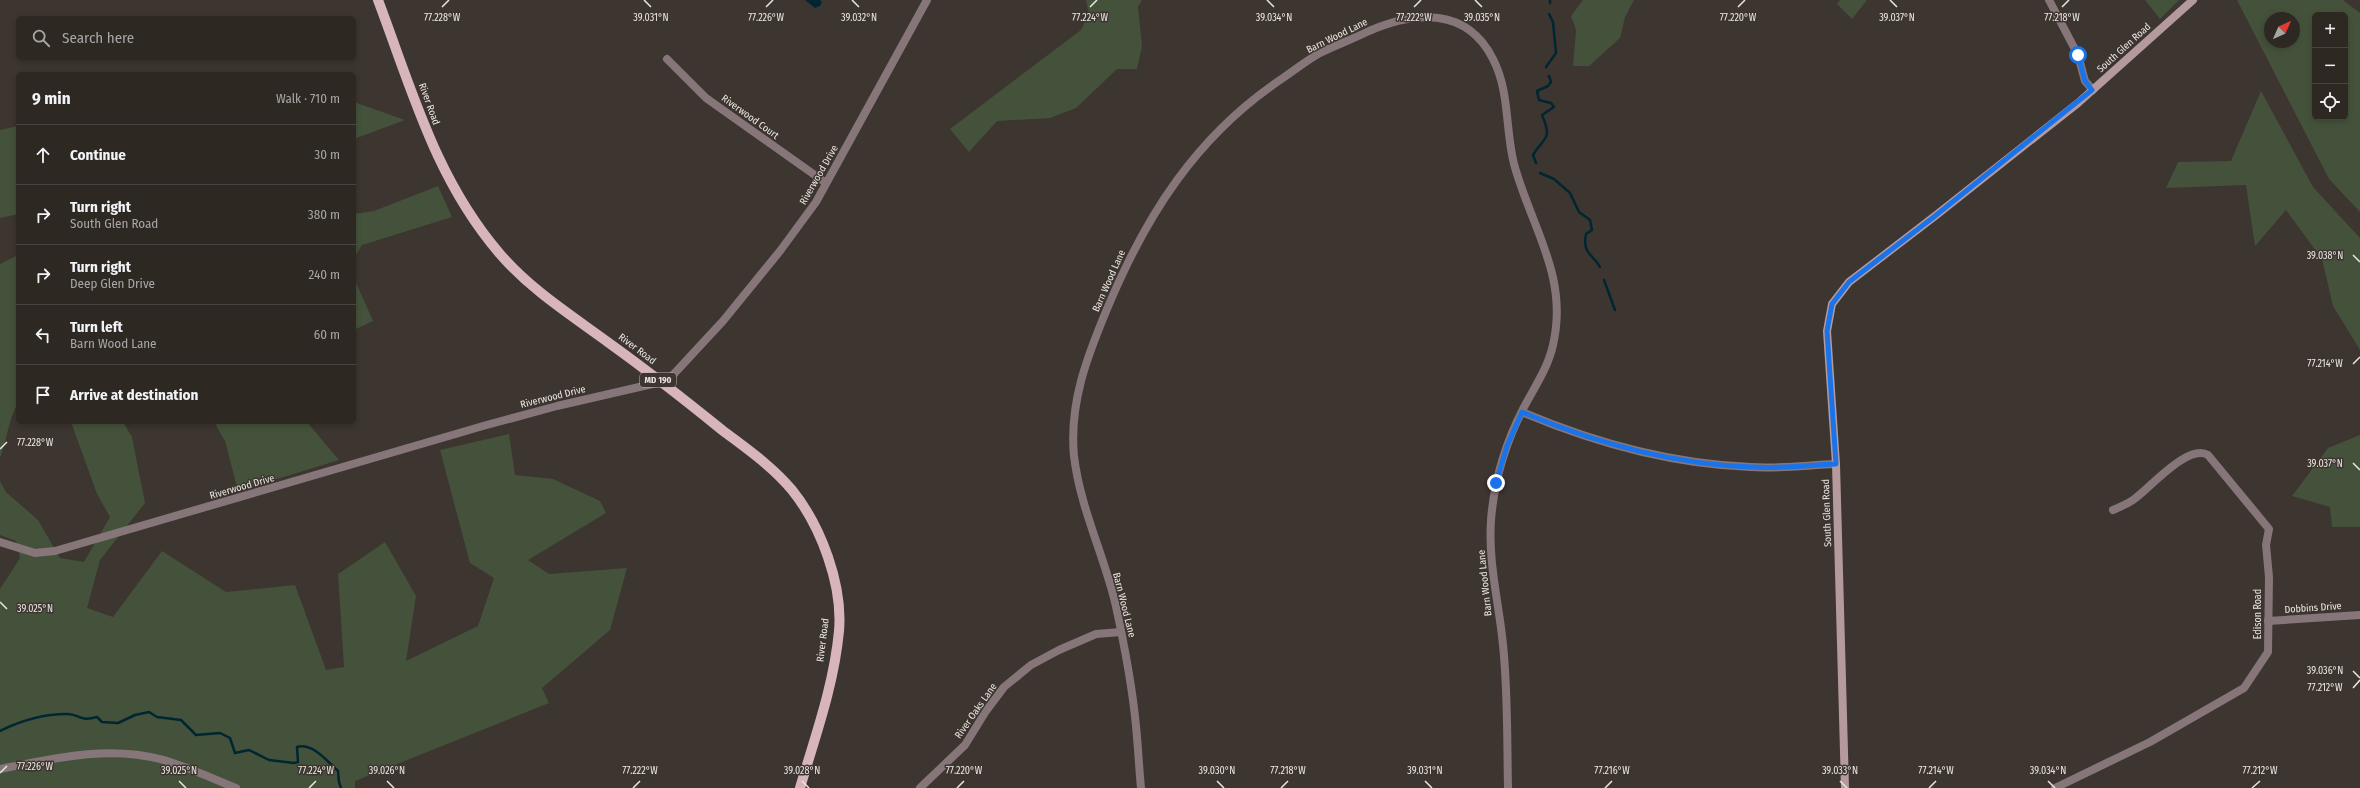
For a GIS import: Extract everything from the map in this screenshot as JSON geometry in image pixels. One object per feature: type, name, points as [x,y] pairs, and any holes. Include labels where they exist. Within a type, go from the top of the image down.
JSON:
[{"type":"main road","name":"River Road","points":[[378,0],[422,124],[446,176],[475,222],[501,254],[532,287],[661,382],[771,467],[793,491],[812,521],[825,550],[838,600],[839,631],[830,681],[800,788]]},
{"type":"main road","name":"South Glen Road","points":[[1845,788],[1836,464],[1827,331],[1830,310],[1839,292],[1849,282],[1935,216],[2092,90],[2193,0]]},
{"type":"street","name":"Riverwood Drive","points":[[0,542],[35,553],[55,551],[491,424],[557,406],[661,382],[672,376],[723,320],[780,251],[816,202],[927,0]]},
{"type":"street","points":[[2049,0],[2078,55],[2085,81],[2092,90]]},
{"type":"street","name":"Barn Wood Lane","points":[[1141,788],[1129,669],[1113,597],[1089,525],[1074,455],[1075,401],[1088,354],[1114,292],[1146,226],[1197,154],[1223,126],[1269,87],[1318,54],[1390,22],[1418,16],[1445,18],[1461,26],[1474,34],[1495,62],[1501,80],[1513,162],[1551,267],[1558,298],[1552,348],[1540,380],[1522,412],[1507,446],[1496,483],[1491,521],[1491,560],[1503,646],[1508,788]]},
{"type":"street","name":"Riverwood Court","points":[[667,59],[706,98],[826,183]]},
{"type":"street","points":[[1522,412],[1561,429],[1625,448],[1687,462],[1752,467],[1836,464]]},
{"type":"street","name":"Edison Road","points":[[2055,788],[2150,742],[2244,688],[2268,652],[2269,577],[2266,545],[2269,529],[2208,456],[2205,454],[2197,454],[2176,463],[2133,499],[2113,510]]},
{"type":"street","name":"Dobbins Drive","points":[[2268,621],[2360,615]]},
{"type":"street","name":"River Oaks Lane","points":[[920,788],[965,745],[986,711],[1004,687],[1031,665],[1059,650],[1096,634],[1121,632]]},
{"type":"street","points":[[0,769],[73,754],[116,754],[158,758],[236,788]]},
{"type":"green space","points":[[1086,0],[1142,0],[1138,7],[1142,46],[1137,69],[1117,69],[1076,108],[1050,118],[997,121],[969,152],[950,129],[1081,30],[1089,13]]},
{"type":"green space","points":[[1583,0],[1634,0],[1625,17],[1620,38],[1589,66],[1573,66],[1576,30],[1571,16]]},
{"type":"green space","points":[[1840,0],[1867,0],[1852,19],[1837,4]]},
{"type":"green space","points":[[2145,0],[2179,0],[2160,19]]},
{"type":"green space","points":[[2237,0],[2343,0],[2360,13],[2360,212],[2329,179]]},
{"type":"green space","points":[[2261,91],[2313,187],[2360,238],[2360,350],[2333,306],[2322,259],[2286,210],[2255,246],[2246,185],[2166,188],[2178,162],[2231,161]]},
{"type":"green space","points":[[356,103],[405,120],[356,138]]},
{"type":"green space","points":[[16,126],[16,214],[0,218],[0,130]]},
{"type":"green space","points":[[438,186],[452,217],[362,245],[356,255],[356,214],[374,211]]},
{"type":"green space","points":[[16,256],[16,408],[12,416],[0,458],[0,264]]},
{"type":"green space","points":[[356,283],[373,321],[356,329]]},
{"type":"green space","points":[[72,424],[124,424],[132,437],[145,503],[100,560],[87,608],[113,617],[162,551],[226,592],[295,585],[326,670],[344,667],[338,574],[385,542],[416,596],[406,661],[478,626],[494,578],[470,563],[440,450],[509,434],[515,475],[553,479],[600,501],[606,513],[528,560],[549,574],[627,568],[610,630],[542,688],[549,703],[355,781],[355,788],[0,788],[0,589],[20,558],[16,541],[0,535],[0,481],[6,492],[38,520],[60,558],[84,562],[110,517],[97,494]]},
{"type":"green space","points":[[215,424],[309,424],[339,460],[238,491],[225,441]]},
{"type":"green space","points":[[2360,435],[2360,527],[2332,527],[2330,507],[2292,496],[2328,448]]},
{"type":"water","points":[[805,0],[820,0],[822,2],[820,6],[815,8]]},
{"type":"waterway","points":[[1546,67],[1556,53],[1553,22],[1549,14]]},
{"type":"waterway","points":[[1536,163],[1533,155],[1546,138],[1547,134],[1542,115],[1554,107],[1551,103],[1539,100],[1537,91],[1548,86],[1551,82],[1549,76]]},
{"type":"waterway","points":[[1540,173],[1554,179],[1570,193],[1579,212],[1590,220],[1592,230],[1586,234],[1586,246],[1587,250],[1600,267]]},
{"type":"waterway","points":[[1604,280],[1615,310]]},
{"type":"waterway","points":[[0,731],[24,721],[50,715],[71,714],[86,719],[97,717],[102,722],[118,723],[135,715],[149,712],[157,717],[181,720],[196,735],[220,733],[230,738],[235,753],[249,750],[269,760],[294,763],[298,762],[297,747],[308,747],[325,758],[338,771],[341,788]]},
{"type":"route","points":[[1496,483],[1507,446],[1522,412],[1561,429],[1632,450],[1687,462],[1752,467],[1836,464],[1827,331],[1828,317],[1835,298],[1844,286],[1935,216],[2092,90],[2085,81],[2078,55]]}]
